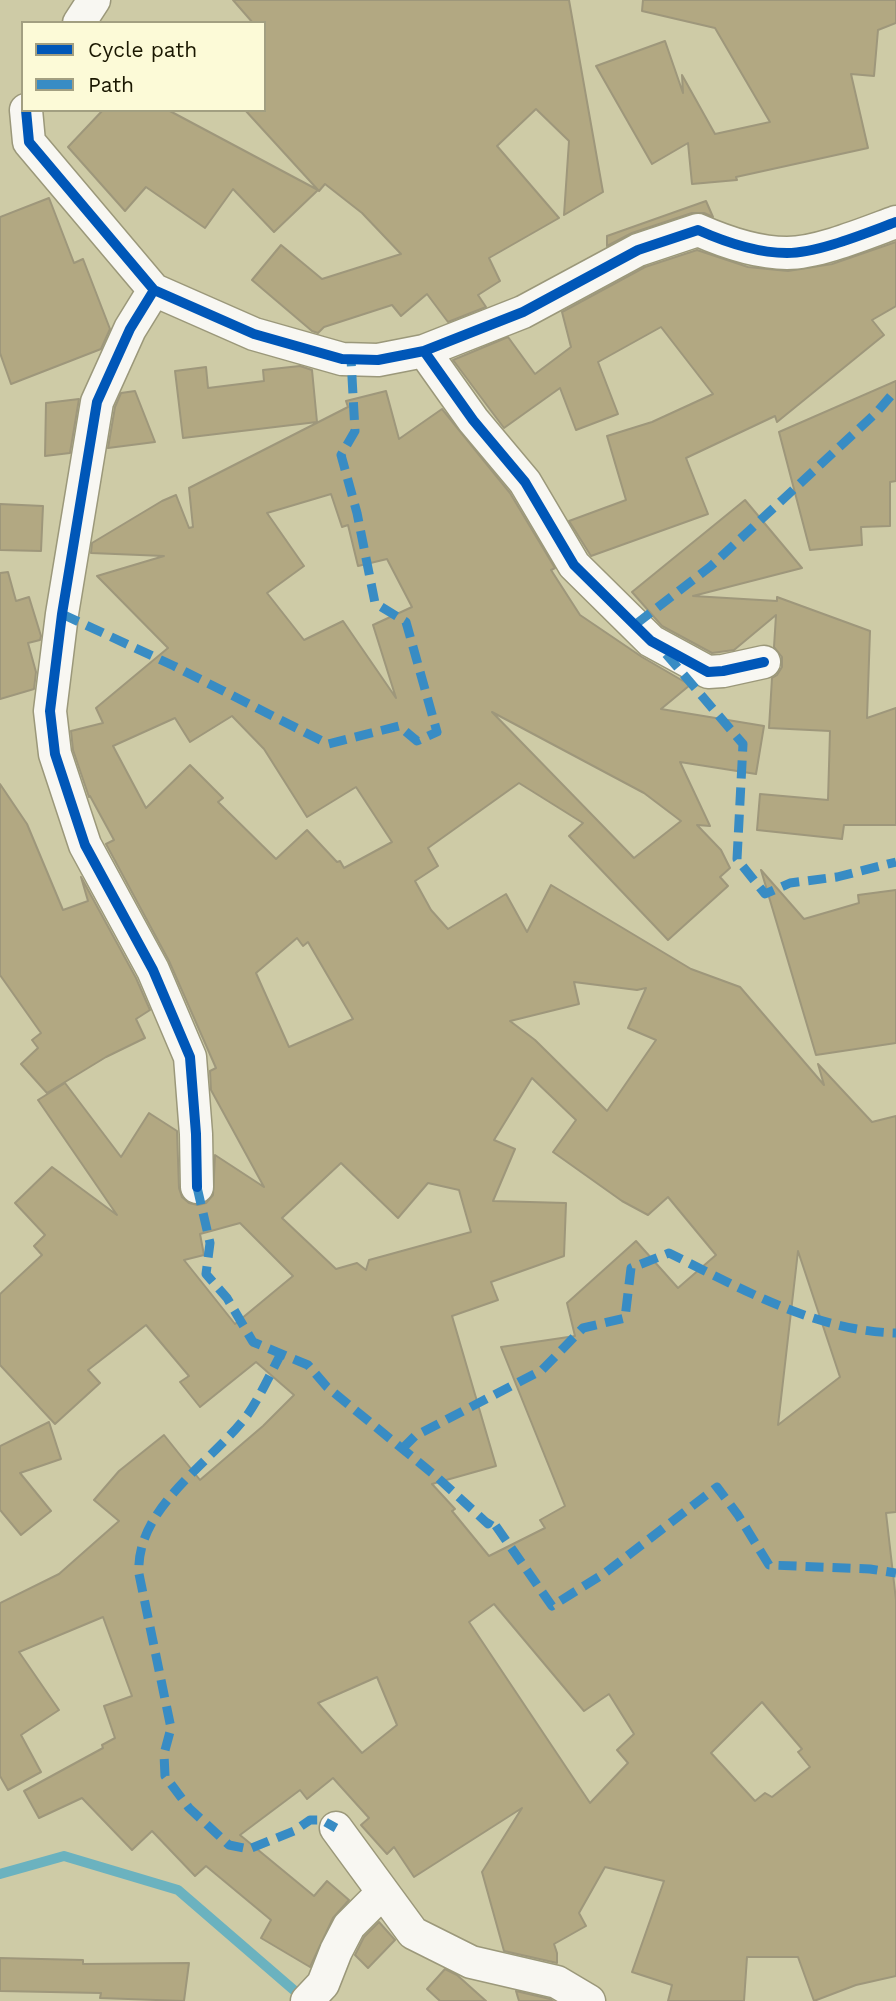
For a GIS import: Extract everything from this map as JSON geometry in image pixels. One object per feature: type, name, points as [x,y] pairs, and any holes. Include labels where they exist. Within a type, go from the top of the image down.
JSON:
[{"type":"street","points":[[80,21],[94,0]]},
{"type":"street","points":[[26,112],[29,142],[153,290],[254,334],[342,359],[378,360],[424,351],[523,312],[638,250],[698,230],[729,243],[787,253],[833,244],[896,222]]},
{"type":"street","points":[[153,290],[125,340],[97,402],[62,614],[50,711],[55,754],[85,845],[153,970],[190,1056],[197,1187]]},
{"type":"street","points":[[424,351],[473,420],[525,482],[575,565],[651,641],[708,671],[723,671],[764,662]]},
{"type":"street","points":[[336,1828],[413,1933],[471,1962],[557,1982],[589,2001]]},
{"type":"street","points":[[307,2001],[323,1984],[349,1926],[383,1892]]},
{"type":"building","points":[[233,0],[569,0],[603,192],[564,215],[569,141],[536,109],[497,146],[559,218],[489,258],[500,281],[478,295],[486,307],[448,322],[427,294],[401,316],[392,305],[324,327],[318,333],[312,331],[252,280],[281,245],[322,279],[401,254],[362,213],[325,184],[319,191],[247,112],[266,112],[266,21],[251,21]]},
{"type":"building","points":[[643,0],[896,0],[896,23],[878,30],[874,76],[851,74],[868,148],[736,177],[737,180],[692,184],[688,143],[652,164],[596,66],[665,41],[683,93],[682,75],[715,134],[770,122],[715,28],[642,11]]},
{"type":"building","points":[[101,112],[172,112],[318,190],[274,232],[233,189],[205,228],[146,187],[125,211],[68,147]]},
{"type":"building","points":[[49,198],[74,263],[83,259],[110,329],[101,349],[11,384],[0,353],[0,217]]},
{"type":"building","points":[[706,201],[713,217],[704,213],[692,213],[632,233],[607,246],[607,236]]},
{"type":"building","points":[[896,242],[896,306],[872,320],[884,335],[777,422],[775,416],[686,458],[708,514],[591,556],[569,521],[626,500],[607,436],[652,422],[713,394],[661,327],[598,362],[618,414],[576,430],[560,388],[504,428],[453,360],[508,337],[535,374],[571,347],[562,312],[645,267],[697,250],[748,267],[788,271],[832,264]]},
{"type":"building","points":[[300,366],[312,370],[317,422],[183,438],[175,371],[206,367],[208,388],[264,381],[263,370]]},
{"type":"building","points":[[896,381],[896,481],[890,482],[890,526],[861,527],[862,545],[810,550],[779,432]]},
{"type":"building","points":[[135,391],[155,442],[108,448],[115,407],[121,393]]},
{"type":"building","points":[[386,391],[399,439],[442,409],[510,493],[555,568],[551,570],[580,615],[642,657],[690,685],[661,709],[764,726],[756,774],[680,762],[710,826],[697,825],[721,850],[730,868],[720,877],[728,886],[668,940],[569,836],[583,823],[519,783],[428,848],[438,866],[415,881],[431,910],[448,929],[506,894],[527,932],[551,885],[691,969],[740,987],[824,1085],[818,1064],[872,1122],[896,1116],[896,1512],[886,1513],[896,1600],[896,1976],[856,1985],[814,2001],[798,1957],[747,1957],[744,2001],[668,2001],[672,1985],[632,1972],[664,1881],[605,1867],[579,1913],[586,1926],[554,1944],[557,1963],[504,1951],[482,1872],[522,1808],[414,1877],[394,1847],[387,1854],[361,1825],[369,1818],[333,1778],[307,1799],[300,1790],[240,1835],[314,1896],[327,1881],[349,1900],[333,1918],[310,1967],[261,1938],[271,1920],[206,1866],[195,1876],[152,1831],[132,1850],[82,1798],[39,1818],[24,1791],[103,1748],[102,1745],[115,1738],[104,1706],[132,1696],[103,1617],[19,1652],[59,1710],[21,1735],[41,1772],[8,1790],[0,1776],[0,1603],[59,1574],[119,1521],[94,1500],[119,1471],[164,1435],[200,1480],[263,1426],[294,1395],[256,1362],[200,1407],[180,1382],[189,1376],[146,1325],[88,1370],[100,1383],[55,1424],[0,1365],[0,1294],[42,1255],[34,1246],[45,1235],[15,1203],[52,1167],[117,1215],[38,1100],[65,1083],[121,1157],[149,1113],[177,1131],[179,1188],[182,1197],[189,1203],[206,1203],[213,1195],[215,1155],[264,1187],[211,1090],[210,1071],[216,1068],[169,961],[106,844],[114,840],[89,797],[73,750],[71,731],[103,723],[96,708],[168,648],[97,576],[164,556],[91,553],[92,543],[176,495],[189,528],[193,527],[189,488],[348,407],[346,401]],"holes":[[[331,494],[342,527],[348,525],[358,566],[387,559],[412,607],[373,625],[396,698],[343,621],[304,640],[267,593],[304,566],[267,513]],[[492,712],[644,793],[681,821],[634,858]],[[232,716],[264,749],[307,817],[356,787],[392,842],[344,868],[307,830],[276,859],[218,802],[223,798],[190,765],[146,808],[113,746],[175,718],[190,742]],[[297,938],[303,946],[308,942],[353,1019],[289,1047],[256,973]],[[574,982],[637,990],[646,988],[628,1028],[656,1040],[607,1111],[535,1040],[510,1021],[579,1004]],[[532,1078],[576,1120],[553,1152],[622,1201],[648,1215],[668,1197],[716,1255],[678,1288],[636,1241],[567,1303],[575,1336],[501,1347],[565,1506],[540,1520],[545,1528],[489,1556],[452,1511],[455,1509],[432,1484],[496,1466],[452,1316],[498,1300],[491,1282],[564,1256],[566,1203],[493,1201],[515,1149],[494,1140]],[[341,1163],[398,1218],[428,1183],[459,1190],[471,1232],[369,1260],[366,1270],[357,1263],[336,1269],[282,1218]],[[240,1223],[293,1276],[235,1324],[184,1260],[204,1255],[200,1234]],[[798,1251],[840,1377],[778,1425]],[[494,1604],[584,1711],[609,1694],[634,1734],[617,1750],[628,1763],[590,1803],[469,1622]],[[377,1677],[397,1725],[362,1753],[318,1703]],[[762,1702],[802,1749],[798,1752],[810,1767],[772,1797],[765,1793],[755,1801],[711,1753]]]},
{"type":"building","points":[[79,399],[70,453],[45,456],[46,403]]},
{"type":"building","points":[[745,500],[802,568],[693,596],[777,601],[777,597],[870,631],[867,718],[896,708],[896,825],[844,825],[842,839],[757,830],[760,794],[828,800],[830,731],[769,728],[772,678],[782,667],[782,657],[774,647],[776,615],[734,650],[712,653],[662,626],[632,592]]},
{"type":"building","points":[[0,504],[43,506],[41,551],[0,550]]},
{"type":"building","points":[[8,572],[16,601],[29,597],[41,636],[40,640],[28,643],[36,672],[34,689],[0,699],[0,573]]},
{"type":"building","points":[[0,784],[27,824],[63,910],[88,901],[81,877],[136,978],[150,1010],[136,1019],[145,1038],[106,1057],[47,1093],[21,1064],[38,1048],[32,1040],[41,1033],[0,975]]},
{"type":"building","points":[[761,870],[804,919],[859,903],[858,895],[896,890],[896,1043],[816,1055]]},
{"type":"building","points":[[49,1422],[61,1459],[20,1473],[51,1511],[21,1535],[0,1510],[0,1446]]},
{"type":"building","points":[[379,1922],[395,1940],[368,1968],[355,1955],[364,1937]]},
{"type":"building","points":[[0,1958],[83,1960],[83,1964],[189,1963],[184,2001],[100,1998],[101,1993],[0,1991]]},
{"type":"building","points":[[445,1969],[457,1975],[486,2001],[440,2001],[427,1989]]},
{"type":"building","points":[[516,1991],[550,1999],[553,2001],[519,2001]]},
{"type":"waterway","points":[[0,1874],[64,1856],[178,1890],[303,1998]]},
{"type":"marked path","points":[[62,614],[174,666],[328,744],[399,726],[417,741],[437,732],[406,622],[375,603],[357,513],[341,455],[355,431],[351,359]]},
{"type":"marked path","points":[[636,624],[711,566],[876,413],[896,390]]},
{"type":"marked path","points":[[666,654],[743,744],[737,859],[765,894],[790,883],[837,877],[896,862]]},
{"type":"marked path","points":[[197,1187],[210,1243],[206,1274],[227,1298],[253,1342],[308,1365],[327,1387],[438,1478],[488,1524],[491,1519],[552,1606],[605,1573],[717,1487],[769,1565],[870,1569],[896,1573]]},
{"type":"marked path","points":[[402,1449],[415,1436],[542,1370],[583,1328],[625,1318],[631,1268],[669,1253],[751,1293],[807,1316],[836,1325],[896,1333]]},
{"type":"marked path","points":[[282,1352],[248,1414],[162,1507],[149,1528],[141,1550],[139,1574],[171,1728],[164,1754],[165,1776],[189,1808],[229,1845],[249,1849],[294,1831],[310,1820],[322,1820],[336,1828]]},
{"type":"cycle path","points":[[26,112],[29,142],[154,290],[130,329],[97,402],[62,614],[50,711],[55,754],[85,845],[153,970],[190,1057],[197,1187]]},
{"type":"cycle path","points":[[154,290],[254,334],[342,359],[378,360],[424,351],[523,312],[638,250],[698,230],[741,246],[787,253],[827,246],[896,222]]},
{"type":"cycle path","points":[[424,351],[473,420],[525,482],[574,565],[651,641],[708,672],[764,662]]}]
